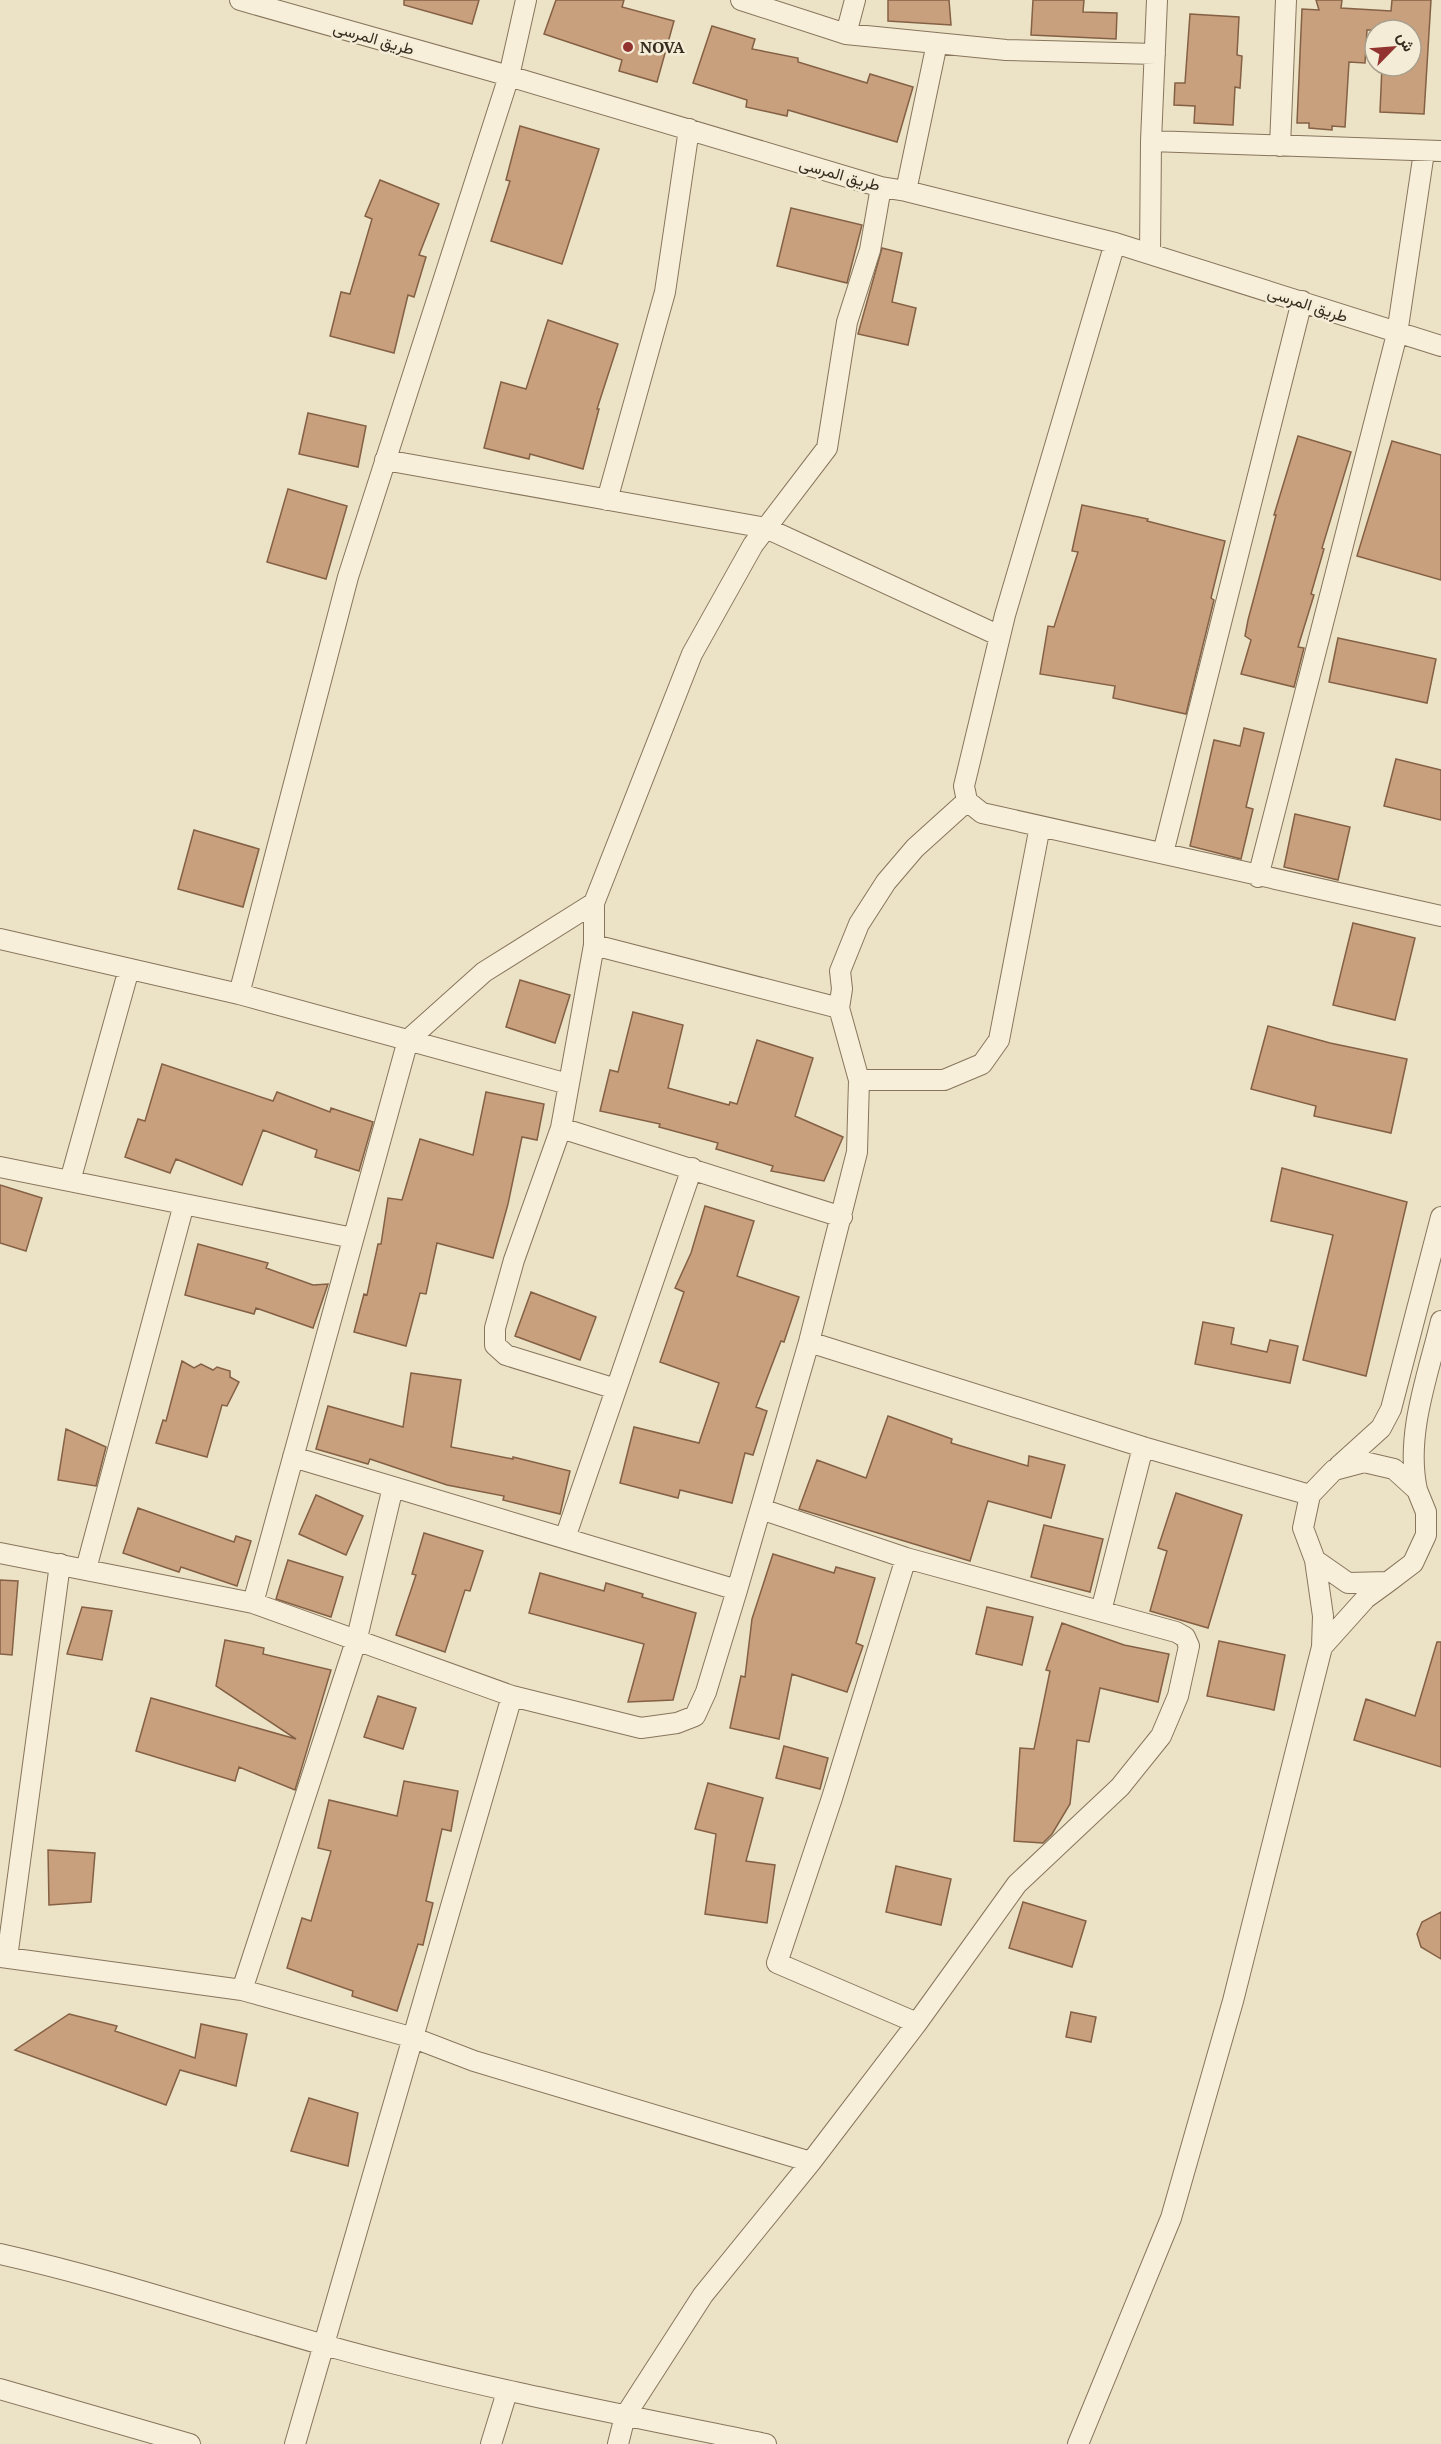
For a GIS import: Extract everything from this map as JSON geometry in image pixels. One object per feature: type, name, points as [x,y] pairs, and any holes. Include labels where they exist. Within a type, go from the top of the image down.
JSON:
[{"type":"street","name":"طريق المرسى","points":[[240,0],[509,76],[881,187],[906,191],[1115,243],[1302,301],[1397,334],[1441,346]]},
{"type":"street","points":[[239,994],[348,577],[509,76],[526,0]]},
{"type":"street","points":[[741,0],[846,34],[1006,50],[1155,54]]},
{"type":"street","points":[[846,34],[855,0]]},
{"type":"street","points":[[1150,254],[1150,141],[1157,0]]},
{"type":"street","points":[[1280,146],[1286,0]]},
{"type":"street","points":[[906,191],[937,43]]},
{"type":"street","points":[[607,500],[665,292],[689,129]]},
{"type":"street","points":[[1150,141],[1432,151],[1397,334],[1258,877]]},
{"type":"street","points":[[616,1389],[506,1354],[495,1346],[495,1328],[514,1260],[561,1128],[594,945],[594,903],[692,654],[753,545],[827,448],[847,322],[870,250],[881,187]]},
{"type":"street","points":[[1115,243],[1000,636],[964,786],[967,801],[982,813],[1163,853],[1258,877],[1441,916]]},
{"type":"street","points":[[1163,853],[1302,301]]},
{"type":"street","points":[[385,460],[766,528],[1000,636]]},
{"type":"street","points":[[0,1553],[253,1603],[357,1638],[512,1696],[641,1728],[677,1723],[694,1716],[706,1692],[761,1509],[809,1342],[857,1152],[859,1080],[839,1008],[842,989],[840,970],[860,924],[886,882],[915,848],[967,801]]},
{"type":"street","points":[[859,1080],[944,1080],[982,1064],[999,1040],[1040,826]]},
{"type":"street","points":[[253,1603],[408,1040],[484,972],[594,903]]},
{"type":"street","points":[[0,939],[239,994],[568,1084]]},
{"type":"street","points":[[594,945],[839,1008]]},
{"type":"street","points":[[70,1181],[129,969]]},
{"type":"street","points":[[561,1128],[842,1217]]},
{"type":"street","points":[[0,1167],[353,1238]]},
{"type":"street","points":[[565,1538],[692,1168]]},
{"type":"street","points":[[86,1569],[184,1204]]},
{"type":"street","points":[[1078,2444],[1171,2218],[1233,2001],[1322,1647],[1323,1616],[1315,1560],[1304,1528],[1310,1495],[1381,1428],[1391,1409],[1441,1217]]},
{"type":"street","points":[[1322,1647],[1366,1598],[1413,1563],[1434,1537],[1414,1476],[1416,1428],[1441,1321]]},
{"type":"street","points":[[809,1342],[1143,1447],[1310,1495]]},
{"type":"street","points":[[1101,1611],[1143,1447]]},
{"type":"street","points":[[293,1457],[737,1590]]},
{"type":"street","points":[[1334,1470],[1364,1462],[1394,1469],[1417,1490]]},
{"type":"street","points":[[242,1990],[357,1638],[393,1487]]},
{"type":"street","points":[[618,2444],[625,2416],[703,2295],[811,2162],[917,2023],[1017,1884],[1120,1787],[1148,1754],[1170,1719],[1189,1646],[1185,1637],[1176,1632],[906,1558],[761,1509]]},
{"type":"street","points":[[906,1558],[832,1798],[777,1964],[917,2023]]},
{"type":"street","points":[[1315,1560],[1348,1583],[1388,1582]]},
{"type":"street","points":[[60,1564],[4,1958],[242,1990],[414,2038],[474,2061],[811,2162]]},
{"type":"street","points":[[296,2444],[512,1696]]},
{"type":"street","points":[[0,2254],[86,2273],[326,2345],[507,2392],[766,2444]]},
{"type":"street","points":[[0,2390],[130,2436],[190,2444]]},
{"type":"street","points":[[491,2444],[507,2392]]},
{"type":"building","points":[[404,0],[479,0],[472,24],[404,5]]},
{"type":"building","points":[[556,0],[624,0],[622,7],[674,21],[657,82],[619,71],[622,60],[544,34]]},
{"type":"building","points":[[888,0],[949,0],[951,25],[888,21]]},
{"type":"building","points":[[1033,0],[1084,0],[1083,12],[1117,13],[1116,39],[1031,35]]},
{"type":"building","points":[[1316,0],[1342,0],[1341,8],[1391,11],[1392,0],[1431,0],[1424,114],[1380,112],[1381,78],[1423,78],[1423,18],[1363,18],[1363,63],[1349,62],[1345,127],[1332,126],[1332,130],[1309,128],[1309,123],[1297,123],[1302,9],[1319,10]]},
{"type":"building","points":[[1190,14],[1239,17],[1237,55],[1242,56],[1240,88],[1235,87],[1233,125],[1194,123],[1195,106],[1174,105],[1175,83],[1185,83]]},
{"type":"building","points":[[712,26],[755,39],[752,49],[798,58],[798,62],[867,83],[870,74],[913,87],[897,142],[788,110],[787,116],[746,107],[747,100],[693,83]]},
{"type":"building","points":[[520,126],[599,149],[562,264],[491,241],[510,181],[506,180]]},
{"type":"building","points":[[380,180],[439,204],[419,255],[426,257],[414,297],[408,295],[394,353],[330,336],[341,292],[350,294],[372,219],[365,216]]},
{"type":"building","points":[[791,208],[862,225],[847,283],[777,266]]},
{"type":"building","points":[[882,248],[902,253],[892,302],[916,308],[908,345],[858,334]]},
{"type":"building","points":[[548,320],[618,344],[597,409],[599,409],[583,469],[530,454],[529,459],[484,448],[501,382],[526,389]]},
{"type":"building","points":[[308,413],[366,426],[358,467],[299,454]]},
{"type":"building","points":[[1298,436],[1351,452],[1322,548],[1324,549],[1311,594],[1314,595],[1298,647],[1304,648],[1294,687],[1241,674],[1251,640],[1245,636],[1248,620],[1276,515],[1274,515]]},
{"type":"building","points":[[1392,441],[1441,455],[1441,580],[1357,556]]},
{"type":"building","points":[[288,489],[347,506],[326,579],[267,562]]},
{"type":"building","points":[[1082,505],[1148,519],[1147,521],[1225,541],[1211,598],[1214,600],[1186,714],[1113,698],[1115,686],[1040,674],[1048,626],[1054,627],[1078,552],[1072,551]]},
{"type":"building","points":[[1338,638],[1436,659],[1427,703],[1329,682]]},
{"type":"building","points":[[1244,728],[1264,733],[1246,807],[1253,809],[1241,859],[1190,846],[1214,740],[1240,746]]},
{"type":"building","points":[[1396,759],[1441,770],[1441,820],[1384,806]]},
{"type":"building","points":[[1295,814],[1350,827],[1338,880],[1284,867]]},
{"type":"building","points":[[194,830],[259,849],[243,907],[178,889]]},
{"type":"building","points":[[1353,923],[1415,938],[1395,1020],[1333,1005]]},
{"type":"building","points":[[520,980],[570,995],[555,1043],[506,1027]]},
{"type":"building","points":[[633,1012],[683,1025],[668,1088],[729,1105],[730,1102],[737,1104],[757,1040],[813,1058],[795,1116],[843,1137],[824,1181],[771,1171],[773,1166],[716,1149],[718,1143],[659,1127],[660,1124],[600,1111],[610,1070],[618,1072]]},
{"type":"building","points":[[1268,1026],[1330,1043],[1407,1059],[1391,1133],[1314,1116],[1316,1106],[1251,1089]]},
{"type":"building","points":[[162,1064],[273,1101],[277,1092],[330,1112],[331,1108],[373,1122],[359,1171],[315,1157],[317,1150],[263,1130],[242,1185],[176,1159],[170,1173],[125,1157],[138,1119],[145,1121]]},
{"type":"building","points":[[486,1092],[544,1104],[537,1140],[522,1137],[508,1204],[493,1258],[437,1243],[426,1294],[420,1293],[406,1346],[354,1332],[364,1294],[367,1295],[378,1244],[381,1244],[388,1198],[402,1200],[420,1139],[473,1155]]},
{"type":"building","points":[[1282,1168],[1407,1202],[1366,1376],[1303,1360],[1333,1235],[1271,1221]]},
{"type":"building","points":[[0,1185],[42,1198],[26,1251],[0,1243]]},
{"type":"building","points":[[705,1206],[754,1221],[737,1276],[799,1297],[784,1342],[781,1341],[756,1407],[767,1411],[753,1455],[745,1453],[732,1503],[680,1490],[678,1498],[620,1483],[634,1427],[699,1443],[719,1383],[660,1362],[684,1292],[675,1288],[691,1253]]},
{"type":"building","points":[[198,1244],[268,1263],[266,1268],[313,1285],[328,1284],[313,1328],[256,1308],[254,1314],[185,1295]]},
{"type":"building","points":[[531,1292],[596,1317],[580,1360],[515,1336]]},
{"type":"building","points":[[1203,1322],[1234,1328],[1231,1344],[1267,1352],[1270,1340],[1298,1346],[1290,1383],[1195,1364]]},
{"type":"building","points":[[182,1361],[194,1368],[201,1364],[213,1370],[217,1367],[230,1371],[230,1377],[239,1382],[227,1406],[222,1405],[207,1457],[156,1443],[163,1420],[166,1421]]},
{"type":"building","points":[[411,1373],[461,1380],[451,1447],[513,1459],[513,1457],[570,1471],[560,1514],[503,1500],[504,1496],[447,1485],[370,1459],[368,1464],[316,1449],[328,1406],[403,1427]]},
{"type":"building","points":[[888,1416],[952,1439],[951,1443],[1028,1466],[1029,1456],[1065,1465],[1051,1518],[988,1501],[970,1561],[799,1509],[817,1460],[866,1478]]},
{"type":"building","points":[[66,1429],[106,1447],[96,1486],[58,1480]]},
{"type":"building","points":[[1176,1493],[1242,1515],[1208,1628],[1150,1611],[1167,1551],[1158,1548]]},
{"type":"building","points":[[316,1495],[363,1516],[346,1555],[299,1534]]},
{"type":"building","points":[[138,1508],[234,1542],[236,1536],[251,1541],[237,1586],[181,1567],[179,1572],[123,1553]]},
{"type":"building","points":[[1044,1525],[1103,1539],[1090,1592],[1031,1577]]},
{"type":"building","points":[[424,1533],[483,1551],[470,1591],[465,1590],[445,1652],[396,1635],[416,1575],[412,1574]]},
{"type":"building","points":[[773,1554],[834,1573],[836,1567],[875,1578],[856,1643],[863,1646],[847,1692],[792,1674],[779,1739],[730,1728],[741,1676],[745,1677],[752,1619]]},
{"type":"building","points":[[288,1560],[343,1577],[331,1617],[276,1599]]},
{"type":"building","points":[[540,1573],[604,1591],[606,1583],[643,1594],[642,1597],[696,1613],[673,1700],[628,1702],[644,1644],[529,1613]]},
{"type":"building","points":[[0,1580],[18,1581],[12,1655],[0,1654]]},
{"type":"building","points":[[82,1607],[112,1611],[102,1660],[67,1654]]},
{"type":"building","points":[[987,1607],[1033,1617],[1022,1665],[976,1654]]},
{"type":"building","points":[[1062,1623],[1124,1645],[1169,1654],[1158,1702],[1100,1688],[1089,1742],[1077,1740],[1070,1804],[1052,1834],[1043,1843],[1014,1841],[1020,1748],[1034,1749],[1050,1671],[1046,1670]]},
{"type":"building","points":[[225,1640],[264,1648],[263,1654],[331,1670],[295,1790],[239,1767],[235,1781],[136,1751],[151,1698],[296,1739],[216,1686]]},
{"type":"building","points":[[1219,1641],[1285,1655],[1274,1710],[1207,1696]]},
{"type":"building","points":[[1437,1642],[1441,1642],[1441,1767],[1354,1740],[1366,1699],[1415,1716]]},
{"type":"building","points":[[378,1696],[416,1708],[403,1749],[364,1737]]},
{"type":"building","points":[[784,1746],[828,1758],[820,1789],[776,1778]]},
{"type":"building","points":[[404,1781],[458,1791],[451,1831],[442,1829],[426,1901],[433,1903],[423,1945],[418,1944],[397,2011],[352,1996],[353,1991],[287,1968],[302,1918],[311,1921],[331,1851],[318,1848],[329,1800],[397,1816]]},
{"type":"building","points":[[708,1783],[763,1798],[746,1861],[775,1865],[767,1923],[705,1914],[716,1834],[695,1829]]},
{"type":"building","points":[[48,1850],[95,1853],[91,1902],[49,1905]]},
{"type":"building","points":[[896,1866],[951,1879],[941,1925],[886,1912]]},
{"type":"building","points":[[1023,1902],[1086,1921],[1072,1967],[1009,1948]]},
{"type":"building","points":[[1441,1912],[1441,1959],[1421,1947],[1417,1934],[1422,1922]]},
{"type":"building","points":[[1071,2012],[1096,2017],[1091,2042],[1066,2037]]},
{"type":"building","points":[[69,2014],[117,2026],[115,2031],[195,2058],[201,2024],[247,2034],[236,2086],[180,2070],[166,2105],[15,2050]]},
{"type":"building","points":[[309,2098],[358,2113],[348,2166],[291,2151]]},
{"type":"place","name":"NOVA","points":[[628,47]]}]
